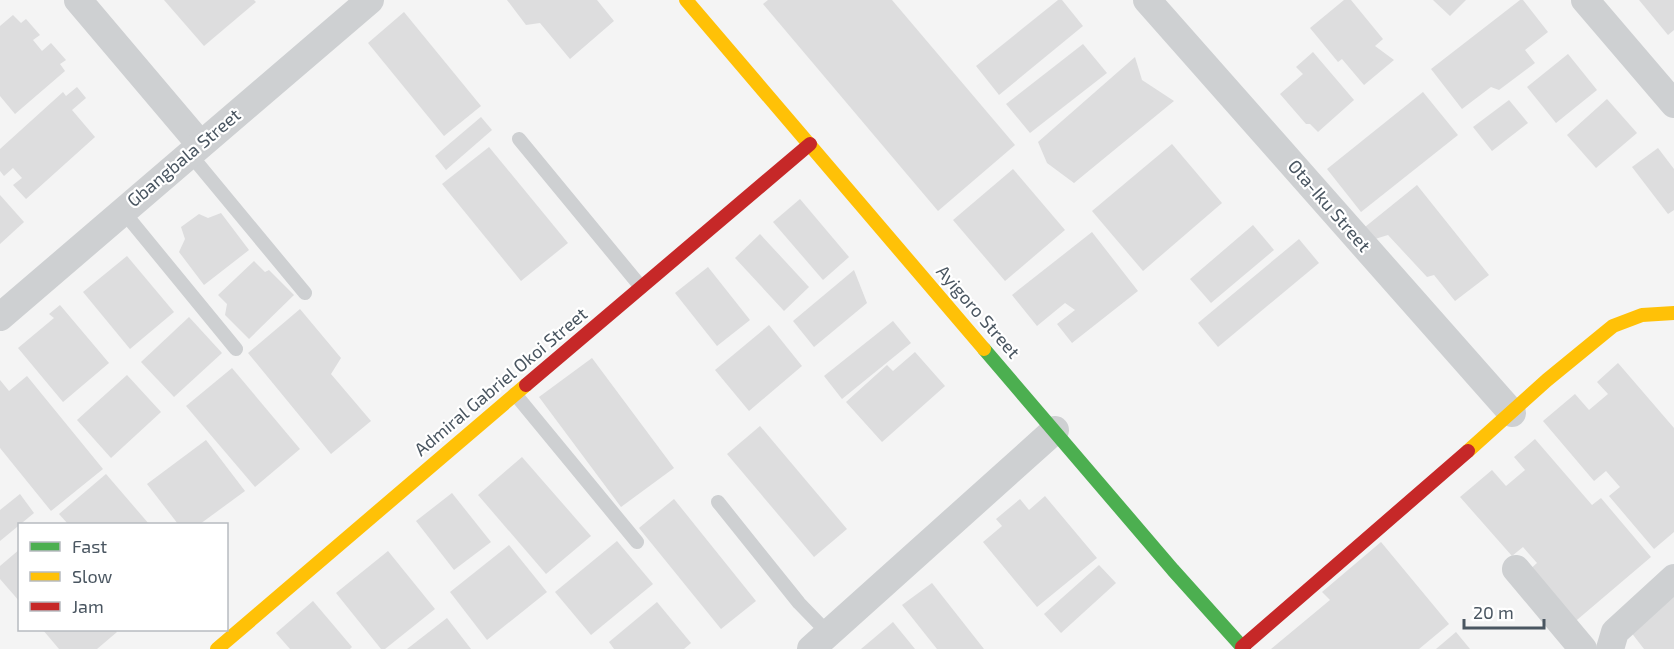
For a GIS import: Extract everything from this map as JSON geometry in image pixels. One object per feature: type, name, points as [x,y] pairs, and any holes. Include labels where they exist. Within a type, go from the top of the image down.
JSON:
[{"type":"street","points":[[78,0],[195,148]]},
{"type":"street","name":"Gbangbala Street","points":[[0,316],[370,0]]},
{"type":"street","name":"Ayigoro Street","points":[[686,0],[1173,570],[1243,648]]},
{"type":"street","name":"Ota-Iku Street","points":[[1147,0],[1512,413]]},
{"type":"street","points":[[1586,0],[1674,104]]},
{"type":"street","name":"Admiral Gabriel Okoi Street","points":[[217,649],[810,144]]},
{"type":"street","points":[[1243,648],[1547,380],[1613,326],[1642,315],[1674,313]]},
{"type":"street","points":[[820,642],[1055,430]]},
{"type":"street","points":[[1516,569],[1583,649]]},
{"type":"street","points":[[1610,649],[1615,632],[1674,579]]},
{"type":"lane","points":[[519,139],[641,287]]},
{"type":"lane","points":[[195,148],[305,293]]},
{"type":"lane","points":[[122,210],[236,349]]},
{"type":"lane","points":[[514,394],[637,542]]},
{"type":"lane","points":[[718,502],[799,603],[820,642]]},
{"type":"building","points":[[164,0],[254,0],[256,2],[204,46]]},
{"type":"building","points":[[507,0],[597,0],[614,21],[570,59],[540,23],[526,25]]},
{"type":"building","points":[[768,0],[892,0],[1015,145],[938,211],[763,4]]},
{"type":"building","points":[[1058,0],[1062,0],[1083,26],[999,95],[976,66]]},
{"type":"building","points":[[1344,0],[1351,0],[1383,39],[1375,46],[1394,60],[1364,85],[1342,59],[1338,62],[1310,28]]},
{"type":"building","points":[[1433,0],[1466,0],[1450,16]]},
{"type":"building","points":[[1520,0],[1523,0],[1548,32],[1525,50],[1535,63],[1499,90],[1491,87],[1462,109],[1431,69]]},
{"type":"building","points":[[1639,0],[1674,0],[1674,30],[1668,35]]},
{"type":"building","points":[[404,12],[481,106],[444,136],[368,43]]},
{"type":"building","points":[[13,15],[21,23],[26,19],[40,35],[33,40],[42,51],[51,43],[66,60],[60,64],[65,71],[15,114],[0,96],[0,26]]},
{"type":"building","points":[[1083,44],[1107,73],[1030,133],[1006,104]]},
{"type":"building","points":[[1313,52],[1354,100],[1318,132],[1310,124],[1306,124],[1280,94],[1303,74],[1296,67]]},
{"type":"building","points":[[1568,54],[1597,90],[1556,123],[1527,87]]},
{"type":"building","points":[[1135,57],[1142,80],[1174,101],[1074,183],[1047,163],[1038,142]]},
{"type":"building","points":[[77,87],[86,98],[72,110],[95,137],[26,199],[13,185],[22,178],[13,168],[4,176],[0,171],[0,149],[63,92],[66,96]]},
{"type":"building","points":[[1423,92],[1458,135],[1361,212],[1327,169]]},
{"type":"building","points":[[1607,99],[1637,133],[1596,168],[1567,135]]},
{"type":"building","points":[[1509,100],[1528,123],[1492,151],[1473,127]]},
{"type":"building","points":[[481,117],[492,130],[446,170],[435,156]]},
{"type":"building","points":[[1172,144],[1222,203],[1143,271],[1092,211]]},
{"type":"building","points":[[489,147],[568,243],[521,281],[442,184]]},
{"type":"building","points":[[1658,148],[1674,169],[1674,210],[1668,214],[1632,167]]},
{"type":"building","points":[[1013,169],[1065,230],[1005,281],[953,220]]},
{"type":"building","points":[[1417,185],[1489,275],[1455,301],[1434,275],[1427,277],[1388,235],[1375,239],[1365,227]]},
{"type":"building","points":[[0,195],[24,222],[0,244]]},
{"type":"building","points":[[800,199],[849,257],[823,280],[773,222]]},
{"type":"building","points":[[221,213],[249,250],[204,285],[179,252],[185,239],[181,227],[199,214],[208,218]]},
{"type":"building","points":[[1253,225],[1274,250],[1211,303],[1190,279]]},
{"type":"building","points":[[1092,232],[1138,291],[1072,343],[1057,324],[1075,310],[1065,303],[1037,326],[1012,295]]},
{"type":"building","points":[[760,234],[809,287],[784,311],[735,258]]},
{"type":"building","points":[[1299,239],[1319,263],[1218,347],[1198,323]]},
{"type":"building","points":[[127,256],[174,312],[130,349],[83,292]]},
{"type":"building","points":[[254,261],[265,272],[269,270],[294,295],[249,339],[225,315],[227,304],[218,295]]},
{"type":"building","points":[[708,267],[750,320],[717,346],[675,293]]},
{"type":"building","points":[[854,270],[867,303],[814,347],[793,321]]},
{"type":"building","points":[[60,305],[109,363],[63,402],[18,348],[54,318],[49,314]]},
{"type":"building","points":[[300,309],[341,358],[331,374],[371,421],[331,454],[248,353]]},
{"type":"building","points":[[189,317],[222,353],[174,397],[141,362]]},
{"type":"building","points":[[893,321],[911,343],[842,399],[824,376]]},
{"type":"building","points":[[769,325],[802,366],[749,411],[715,370]]},
{"type":"building","points":[[915,352],[945,386],[882,442],[846,402],[887,365],[893,371]]},
{"type":"building","points":[[592,358],[674,468],[621,507],[539,397]]},
{"type":"building","points":[[1618,363],[1674,428],[1674,532],[1654,549],[1609,496],[1620,487],[1606,471],[1594,481],[1543,421],[1575,394],[1589,410],[1608,394],[1597,382]]},
{"type":"building","points":[[232,368],[300,449],[255,487],[186,406]]},
{"type":"building","points":[[127,375],[161,412],[111,458],[77,420]]},
{"type":"building","points":[[27,376],[103,469],[51,511],[0,448],[0,380],[9,391]]},
{"type":"building","points":[[760,426],[847,529],[814,557],[727,454]]},
{"type":"building","points":[[1535,439],[1592,505],[1601,498],[1651,557],[1571,625],[1527,572],[1537,563],[1523,547],[1512,556],[1460,497],[1492,470],[1506,486],[1525,470],[1514,457]]},
{"type":"building","points":[[206,440],[245,491],[201,523],[177,523],[147,484]]},
{"type":"building","points":[[522,457],[591,536],[546,574],[478,495]]},
{"type":"building","points":[[106,474],[148,523],[67,523],[59,514]]},
{"type":"building","points":[[452,493],[491,542],[454,570],[416,521]]},
{"type":"building","points":[[20,494],[34,513],[22,523],[18,523],[18,526],[0,541],[0,510]]},
{"type":"building","points":[[1045,496],[1097,558],[1037,607],[983,542],[1002,526],[996,519],[1020,499],[1029,510]]},
{"type":"building","points":[[674,499],[756,601],[721,629],[639,528]]},
{"type":"building","points":[[617,541],[653,584],[591,635],[555,592]]},
{"type":"building","points":[[1381,542],[1449,624],[1419,649],[1271,649],[1330,600],[1322,592]]},
{"type":"building","points":[[509,545],[547,592],[487,640],[450,592]]},
{"type":"building","points":[[18,551],[18,600],[0,579],[0,566]]},
{"type":"building","points":[[388,551],[435,609],[385,649],[381,649],[336,593]]},
{"type":"building","points":[[1099,565],[1116,583],[1061,633],[1044,614]]},
{"type":"building","points":[[932,583],[984,649],[937,649],[902,605]]},
{"type":"building","points":[[1674,589],[1674,649],[1644,649],[1627,627]]},
{"type":"building","points":[[313,601],[352,647],[350,649],[290,649],[276,633]]},
{"type":"building","points":[[657,602],[691,643],[684,649],[614,649],[609,642]]},
{"type":"building","points":[[447,618],[471,649],[407,649]]},
{"type":"building","points":[[893,622],[915,649],[861,649]]},
{"type":"building","points":[[44,631],[117,632],[97,649],[59,649]]},
{"type":"building","points":[[1456,632],[1470,649],[1436,649]]},
{"type":"traffic: fast","points":[[984,349],[1173,570],[1244,649]]},
{"type":"traffic: slow","points":[[686,0],[984,349]]},
{"type":"traffic: slow","points":[[1468,451],[1547,380],[1613,326],[1642,315],[1674,313]]},
{"type":"traffic: slow","points":[[217,649],[526,385]]},
{"type":"traffic: jam","points":[[526,385],[810,144]]},
{"type":"traffic: jam","points":[[1242,647],[1468,451]]}]
